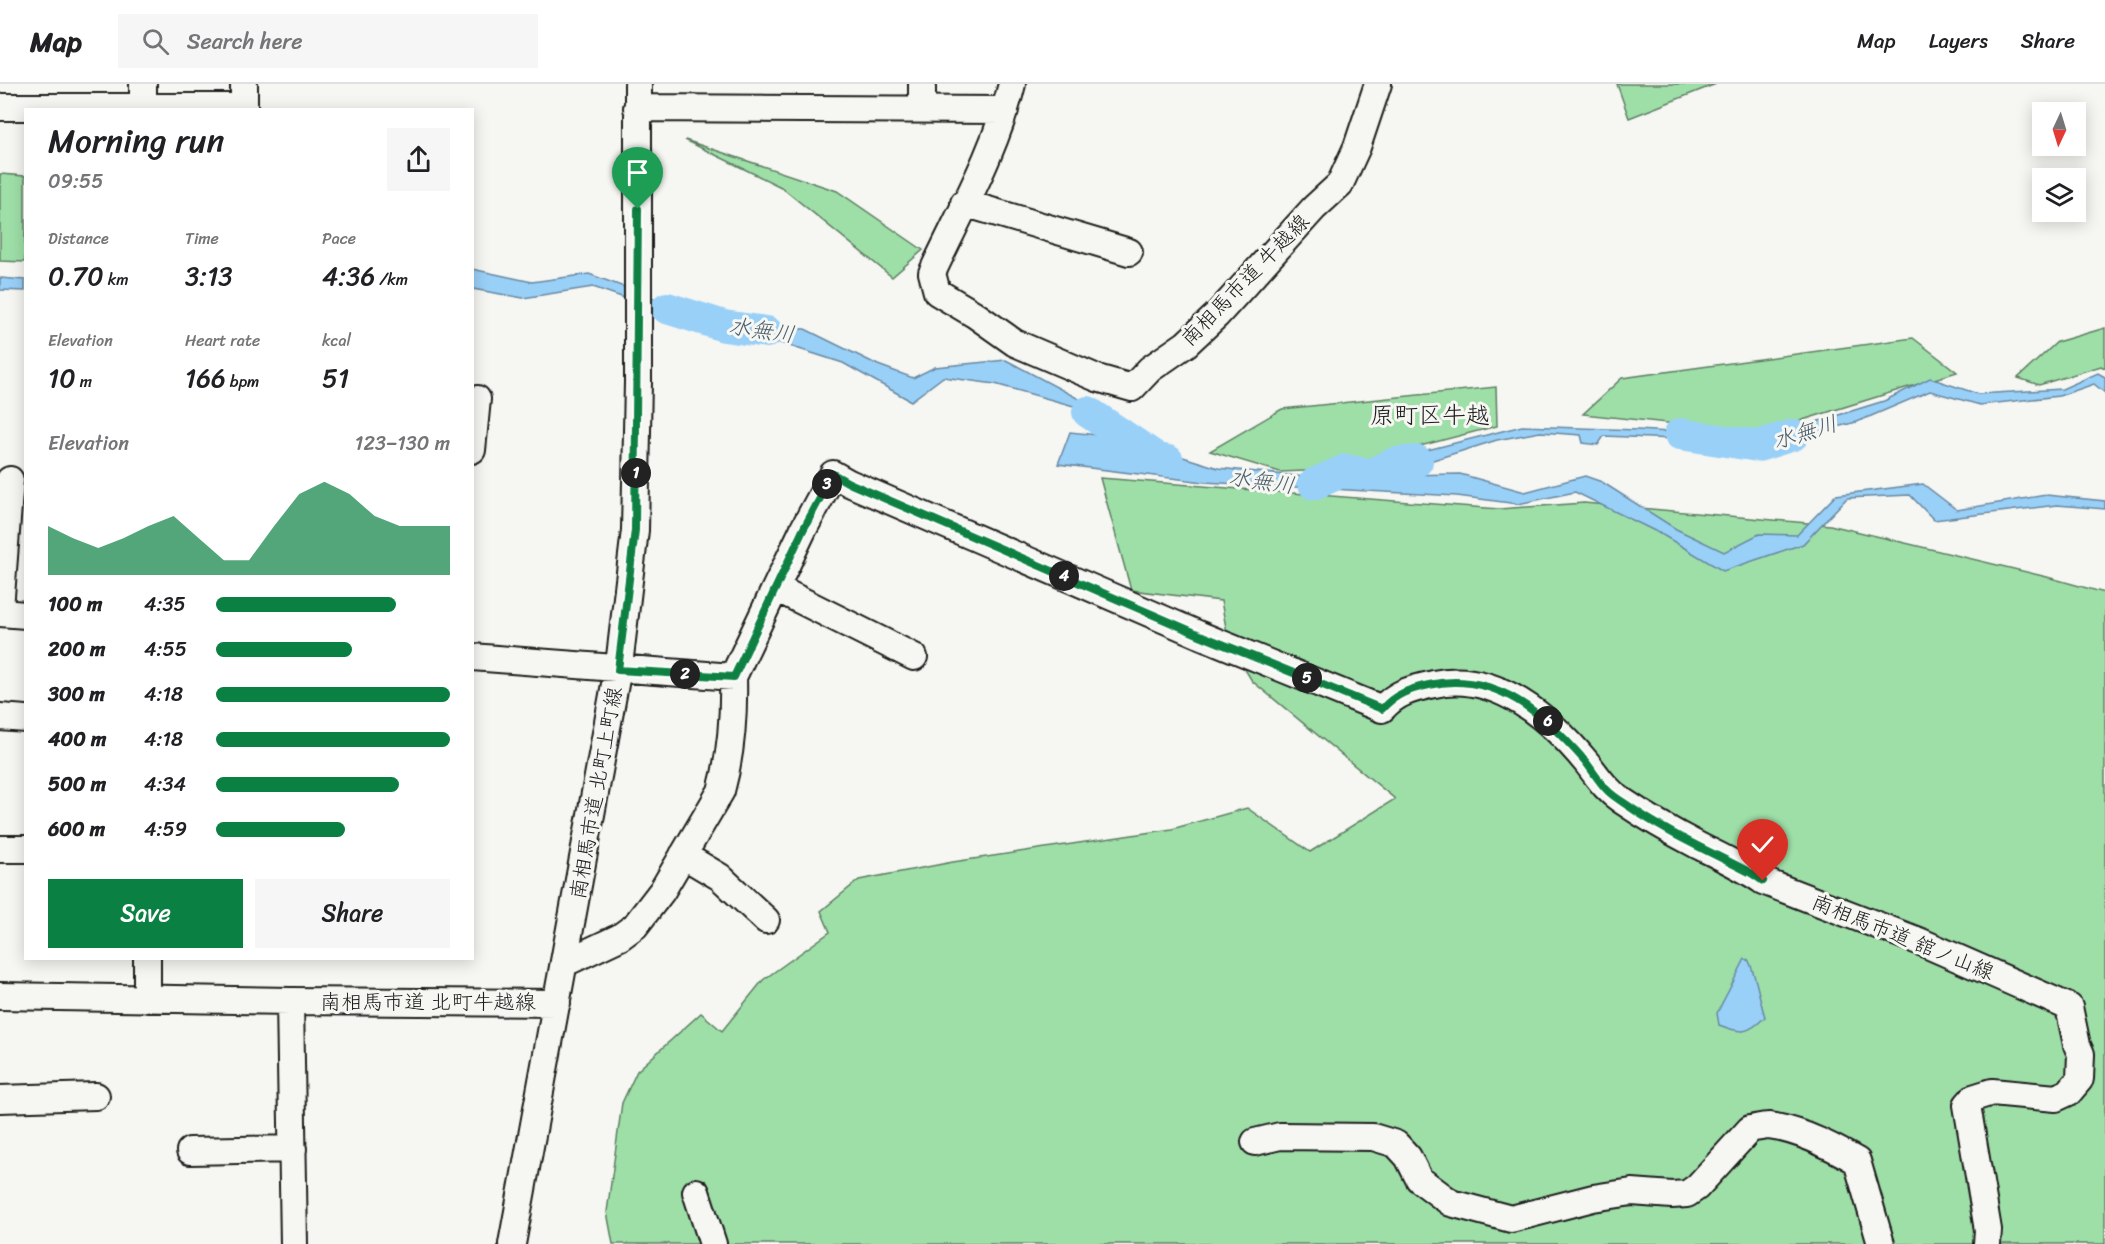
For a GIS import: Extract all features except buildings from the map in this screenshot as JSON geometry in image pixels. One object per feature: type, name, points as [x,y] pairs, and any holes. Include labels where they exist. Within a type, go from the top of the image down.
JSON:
[{"type":"street","points":[[0,107],[143,96],[244,107],[244,84]]},
{"type":"street","name":"南相馬市道 牛越線","points":[[1012,84],[992,145],[932,273],[937,292],[974,314],[1015,343],[1096,378],[1132,388],[1150,369],[1186,344],[1217,315],[1314,208],[1340,184],[1357,147],[1378,84]]},
{"type":"street","points":[[638,105],[922,96],[1005,110]]},
{"type":"street","name":"南相馬市道 北町上町線","points":[[565,963],[618,670],[635,530],[638,382],[638,105]]},
{"type":"street","points":[[964,203],[1129,252]]},
{"type":"street","points":[[474,430],[477,399]]},
{"type":"street","name":"南相馬市道 舘ノ山線","points":[[776,588],[833,474],[849,483],[1200,635],[1382,709],[1392,697],[1411,689],[1439,683],[1462,682],[1493,688],[1522,703],[1550,723],[1587,763],[1608,791],[1645,817],[1763,881],[1921,942],[2069,1007],[2080,1054],[2080,1079],[2069,1092],[2056,1098],[1992,1092],[1972,1098],[1967,1106],[1988,1230],[1988,1244]]},
{"type":"street","points":[[12,480],[0,611],[24,615]]},
{"type":"street","points":[[565,963],[620,937],[635,926],[662,891],[721,791],[734,704],[734,677],[776,588],[914,657]]},
{"type":"street","points":[[474,657],[618,670],[734,677]]},
{"type":"street","points":[[0,717],[24,719]]},
{"type":"street","points":[[0,849],[24,849]]},
{"type":"street","points":[[683,855],[720,877],[766,920]]},
{"type":"street","points":[[147,960],[147,999]]},
{"type":"street","name":"南相馬市道 北町牛越線","points":[[0,996],[557,1003],[565,963]]},
{"type":"street","points":[[290,1001],[294,1244]]},
{"type":"street","points":[[512,1244],[557,1003]]},
{"type":"street","points":[[0,1099],[96,1096]]},
{"type":"street","points":[[1255,1142],[1280,1136],[1373,1137],[1396,1144],[1408,1157],[1419,1179],[1451,1203],[1511,1218],[1593,1198],[1632,1192],[1687,1194],[1697,1187],[1750,1129],[1768,1126],[1794,1132],[1840,1151],[1857,1161],[1881,1244]]},
{"type":"street","points":[[190,1151],[293,1149]]},
{"type":"street","points":[[696,1192],[713,1244]]},
{"type":"green space","points":[[1617,84],[1716,84],[1629,118]]},
{"type":"green space","points":[[685,140],[837,191],[923,250],[892,277],[781,187]]},
{"type":"green space","points":[[0,174],[24,176],[24,262],[0,261]]},
{"type":"green space","points":[[2105,328],[2105,368],[2101,366],[2039,385],[2018,378],[2057,342]]},
{"type":"green space","points":[[1913,338],[1957,372],[1761,433],[1583,414],[1622,378]]},
{"type":"green space","points":[[1496,387],[1497,426],[1328,470],[1280,472],[1210,451],[1282,409]]},
{"type":"green space","points":[[1100,478],[1499,509],[1584,503],[1830,525],[2105,593],[2105,1244],[613,1244],[607,1212],[622,1103],[637,1071],[701,1013],[722,1031],[763,980],[830,932],[821,911],[859,880],[953,862],[1172,829],[1247,808],[1310,852],[1395,799],[1252,681],[1229,643],[1221,601],[1131,590]]},
{"type":"water","points":[[474,269],[532,282],[589,274],[711,319],[706,326],[805,329],[878,365],[913,378],[935,367],[1006,360],[1109,415],[1126,439],[1218,468],[1306,477],[1321,477],[1522,426],[1764,438],[1884,401],[1930,378],[1978,394],[2062,389],[2098,373],[2105,377],[2105,393],[2094,384],[2059,396],[1980,405],[1930,391],[1857,422],[1758,446],[1721,441],[1604,436],[1598,445],[1583,443],[1581,435],[1540,432],[1497,440],[1398,471],[1371,469],[1338,476],[1460,474],[1525,492],[1585,476],[1602,482],[1676,529],[1724,552],[1759,534],[1797,535],[1836,495],[1923,484],[1957,510],[2046,495],[2105,501],[2105,509],[2057,505],[1934,520],[1910,495],[1847,498],[1803,544],[1723,571],[1661,534],[1575,492],[1518,504],[1457,496],[1204,482],[1058,464],[1070,432],[1117,437],[1081,408],[995,384],[943,377],[911,401],[843,363],[768,339],[705,326],[593,287],[523,298],[474,289]]},
{"type":"water","points":[[0,278],[24,280],[24,291],[0,290]]},
{"type":"water","points":[[1745,959],[1749,961],[1752,968],[1765,1017],[1754,1027],[1739,1031],[1719,1025],[1717,1013]]},
{"type":"waterway","name":"水無川","points":[[667,308],[724,326],[767,332]]},
{"type":"waterway","name":"水無川","points":[[1088,412],[1158,459],[1168,461]]},
{"type":"waterway","name":"水無川","points":[[1680,434],[1758,446],[1793,435]]},
{"type":"waterway","name":"水無川","points":[[1314,484],[1346,470],[1369,475],[1395,463],[1417,461]]},
{"type":"district","name":"原町区牛越","points":[[1430,415]]},
{"type":"route","points":[[638,209],[635,530],[618,670],[734,677],[803,530],[833,474],[849,483],[1200,635],[1382,709],[1392,697],[1411,689],[1439,683],[1462,682],[1493,688],[1522,703],[1550,723],[1587,763],[1608,791],[1645,817],[1763,881]]}]
